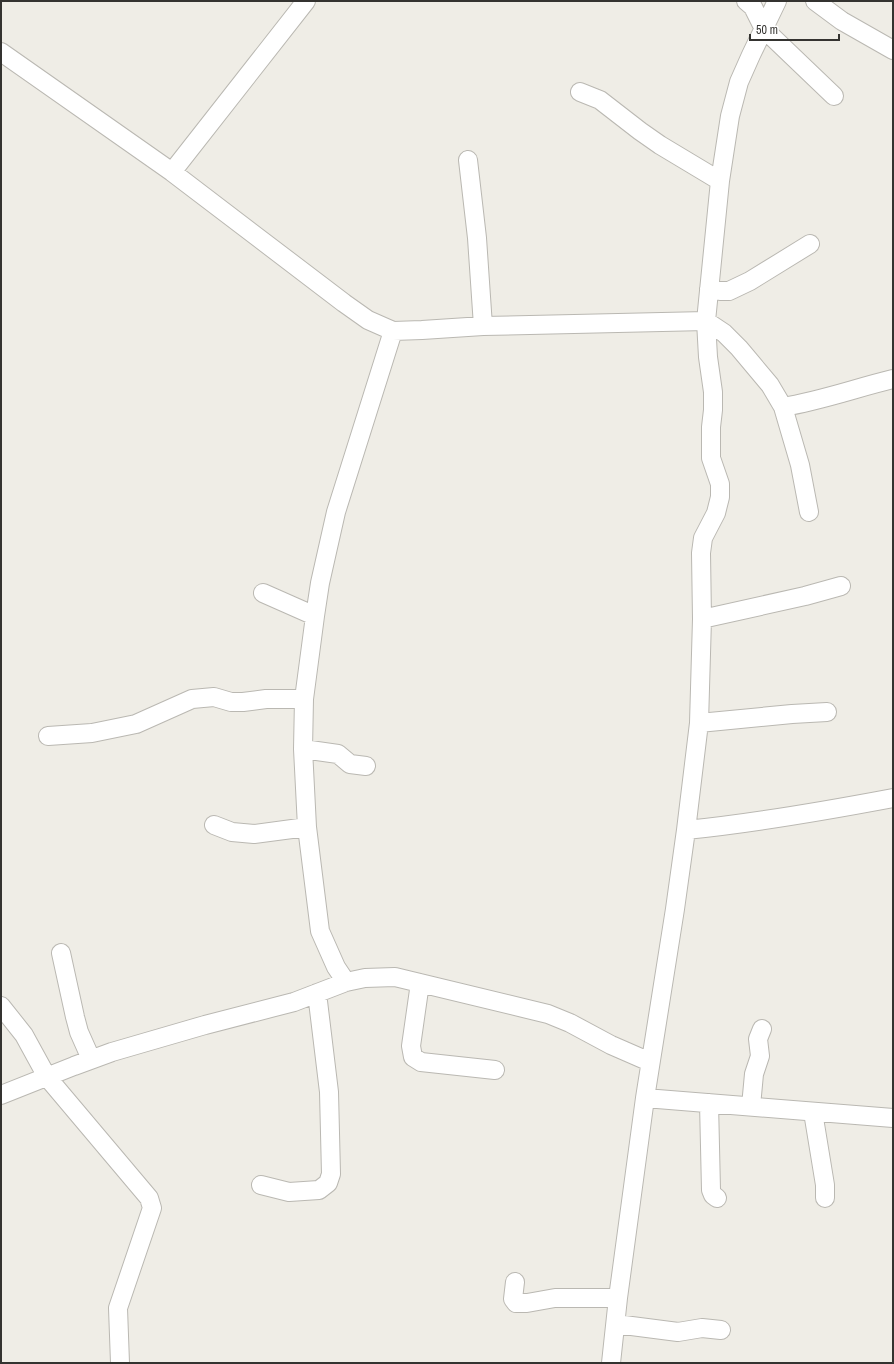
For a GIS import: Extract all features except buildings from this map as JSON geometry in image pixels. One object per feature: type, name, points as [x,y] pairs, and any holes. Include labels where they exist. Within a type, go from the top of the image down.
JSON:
[{"type":"street","points":[[172,172],[306,1]]},
{"type":"street","points":[[746,1],[753,7],[764,29],[834,96]]},
{"type":"street","points":[[611,1363],[618,1298],[645,1098],[675,909],[699,724],[702,619],[701,553],[703,538],[716,513],[720,497],[720,484],[711,458],[713,392],[708,357],[706,321],[720,181],[730,116],[739,82],[778,1]]},
{"type":"street","points":[[815,1],[842,21],[893,50]]},
{"type":"street","points":[[1,52],[172,172],[344,303],[368,320],[393,331],[482,326],[706,321],[724,333],[739,348],[770,385],[783,407],[800,465],[809,512]]},
{"type":"street","points":[[580,92],[600,100],[660,145],[720,181]]},
{"type":"street","points":[[468,160],[477,238],[482,326]]},
{"type":"street","points":[[709,289],[729,291],[750,282],[810,244]]},
{"type":"street","points":[[346,982],[336,967],[320,931],[307,827],[303,749],[304,699],[314,616],[336,512],[393,331]]},
{"type":"street","points":[[783,407],[806,403],[854,388],[893,379]]},
{"type":"street","points":[[702,619],[805,596],[841,586]]},
{"type":"street","points":[[263,593],[314,616]]},
{"type":"street","points":[[48,736],[92,733],[136,724],[192,699],[214,697],[231,702],[243,702],[266,699],[304,699]]},
{"type":"street","points":[[699,724],[792,714],[827,712]]},
{"type":"street","points":[[303,749],[338,754],[350,764],[366,766]]},
{"type":"street","points":[[686,830],[730,826],[795,816],[893,798]]},
{"type":"street","points":[[214,825],[232,832],[254,834],[307,827]]},
{"type":"street","points":[[61,953],[79,1032],[91,1060]]},
{"type":"street","points":[[1,1095],[112,1052],[198,1027],[294,1002],[346,982],[365,978],[395,977],[548,1014],[570,1023],[611,1045],[650,1062]]},
{"type":"street","points":[[420,983],[411,1046],[413,1057],[421,1062],[495,1070]]},
{"type":"street","points":[[261,1185],[289,1192],[319,1190],[328,1183],[331,1174],[330,1092],[317,993]]},
{"type":"street","points":[[1,1006],[24,1034],[47,1077],[149,1198],[152,1208],[118,1308],[120,1363]]},
{"type":"street","points":[[751,1106],[754,1074],[760,1056],[758,1039],[762,1029]]},
{"type":"street","points":[[645,1098],[893,1118]]},
{"type":"street","points":[[709,1103],[711,1190],[713,1195],[718,1198]]},
{"type":"street","points":[[813,1112],[825,1185],[825,1198]]},
{"type":"street","points":[[515,1282],[513,1299],[516,1303],[527,1303],[555,1298],[618,1298]]},
{"type":"street","points":[[616,1324],[678,1332],[702,1328],[721,1330]]}]
